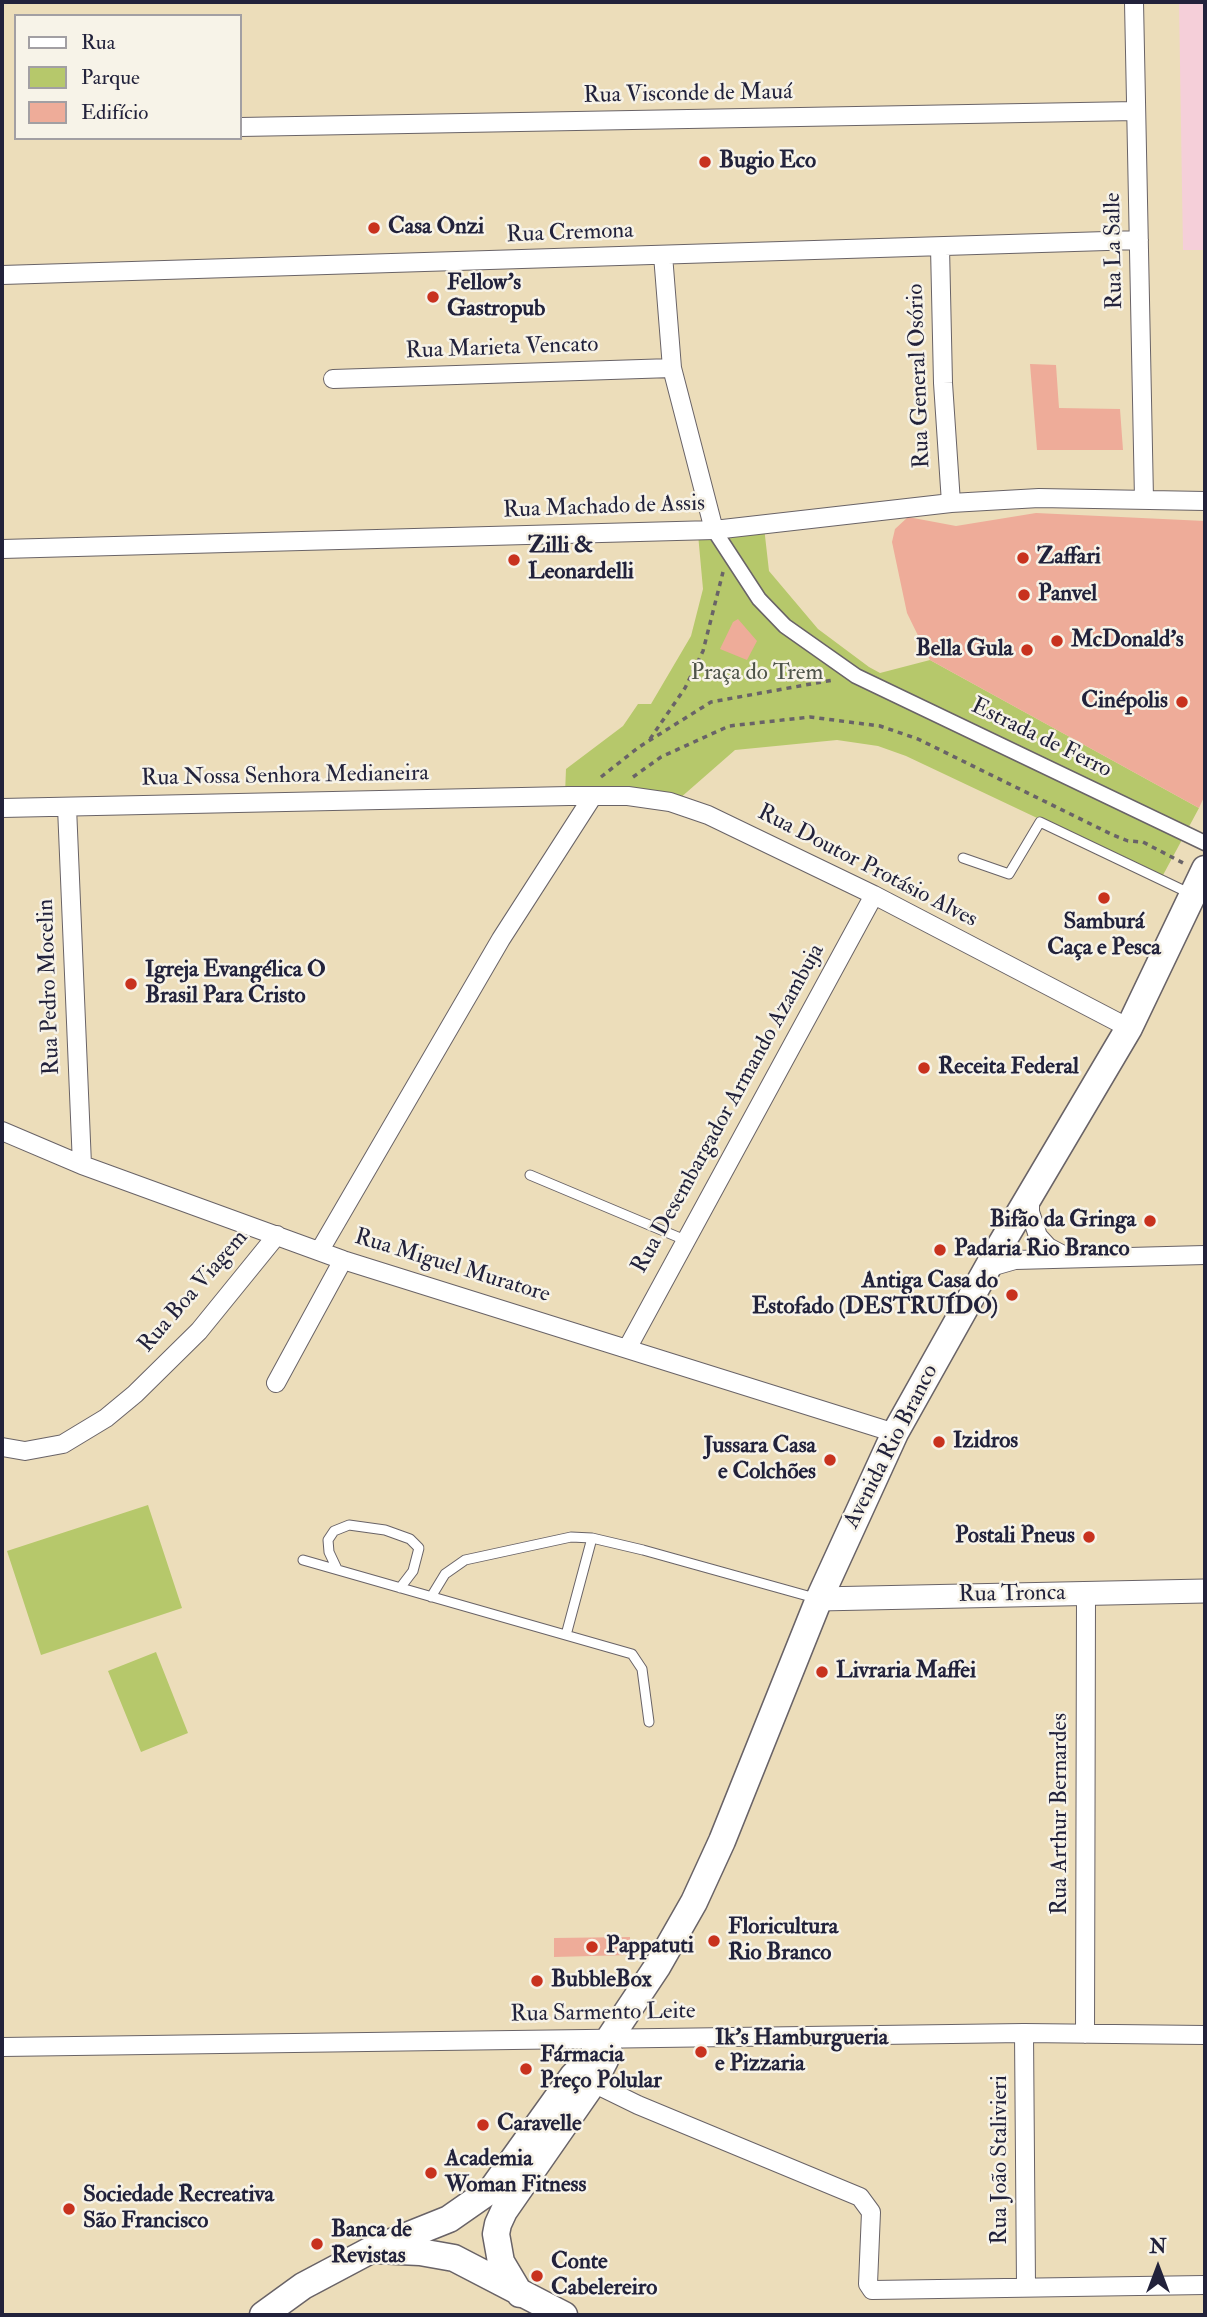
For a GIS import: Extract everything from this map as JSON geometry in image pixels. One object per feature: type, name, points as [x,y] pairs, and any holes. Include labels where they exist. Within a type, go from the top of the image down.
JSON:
[{"type":"main road","name":"Avenida Rio Branco","points":[[263,2315],[303,2286],[369,2250],[449,2219],[492,2189],[573,2076],[609,2039],[657,1967],[694,1902],[819,1599],[895,1433],[987,1268],[1129,1028],[1200,879]]},
{"type":"main road","name":"Avenida Rio Branco","points":[[520,2294],[501,2262],[496,2234],[498,2224],[503,2211],[593,2083],[605,2060],[609,2039]]},
{"type":"main road","points":[[369,2250],[420,2252],[454,2258],[485,2271],[552,2312]]},
{"type":"street","name":"Rua La Salle","points":[[1134,2],[1144,499]]},
{"type":"street","name":"Rua Visconde de Mauá","points":[[242,127],[1136,111]]},
{"type":"street","name":"Rua Cremona","points":[[2,275],[1139,240]]},
{"type":"street","name":"Rua General Osório","points":[[940,247],[951,503]]},
{"type":"street","points":[[663,255],[672,368],[714,530]]},
{"type":"street","name":"Rua Marieta Vencato","points":[[333,379],[672,368]]},
{"type":"street","name":"Rua Machado de Assis","points":[[2,549],[714,530],[951,503],[1038,498],[1205,501]]},
{"type":"street","name":"Estrada de Ferro","points":[[714,530],[759,599],[785,626],[856,676],[1205,843]]},
{"type":"street","points":[[320,1250],[581,796]]},
{"type":"street","name":"Rua Doutor Protásio Alves","points":[[581,796],[628,796],[670,802],[708,815],[874,895],[1129,1028]]},
{"type":"street","name":"Rua Nossa Senhora Medianeira","points":[[2,808],[581,796]]},
{"type":"street","name":"Rua Pedro Mocelin","points":[[66,807],[82,1165]]},
{"type":"street","name":"Rua Desembargador Armando Azambuja","points":[[628,1347],[874,895]]},
{"type":"street","name":"Rua Miguel Muratore","points":[[2,1131],[82,1165],[343,1260],[628,1347],[895,1433]]},
{"type":"street","points":[[1031,1193],[1030,1212],[1038,1236],[1048,1247],[1068,1258]]},
{"type":"street","name":"Rua Boa Viagem","points":[[2,1447],[25,1451],[63,1444],[106,1418],[135,1394],[199,1331],[277,1235]]},
{"type":"street","points":[[987,1268],[1015,1259],[1205,1255]]},
{"type":"street","points":[[276,1383],[343,1260]]},
{"type":"street","name":"Rua Tronca","points":[[819,1599],[1205,1591]]},
{"type":"street","name":"Rua Arthur Bernardes","points":[[1084,2034],[1086,1594]]},
{"type":"street","name":"Rua Sarmento Leite","points":[[2,2047],[1024,2033],[1205,2035]]},
{"type":"street","name":"Rua João Stalivieri","points":[[1024,2033],[1026,2286]]},
{"type":"street","points":[[593,2083],[638,2105],[860,2197],[871,2212],[868,2284],[872,2290],[1205,2285]]},
{"type":"lane","points":[[963,858],[1011,873],[1040,822],[1200,879]]},
{"type":"lane","points":[[530,1175],[685,1240]]},
{"type":"lane","points":[[337,1569],[329,1552],[328,1540],[334,1531],[348,1525],[385,1530],[410,1539],[419,1548],[413,1571],[400,1588]]},
{"type":"lane","points":[[430,1597],[445,1574],[465,1560],[571,1537],[592,1538],[819,1599]]},
{"type":"lane","points":[[566,1635],[592,1538]]},
{"type":"lane","points":[[303,1560],[632,1654],[642,1669],[649,1722]]},
{"type":"path","points":[[648,741],[685,688],[703,651],[726,549]]},
{"type":"path","points":[[581,796],[648,741],[711,702],[763,690],[856,676]]},
{"type":"path","points":[[628,796],[629,782],[638,772],[661,757],[729,726],[810,717],[880,726],[918,739],[1113,835],[1128,841],[1143,842],[1200,879]]},
{"type":"shaded area","points":[[1179,2],[1205,2],[1205,250],[1183,250]]},
{"type":"green space","name":"Praça do Trem","points":[[764,527],[769,571],[818,629],[869,667],[880,673],[930,660],[1199,808],[1162,877],[906,756],[878,746],[837,740],[735,750],[679,799],[565,794],[566,769],[623,726],[638,704],[651,704],[691,636],[703,589],[698,534]]},
{"type":"green space","points":[[148,1505],[182,1608],[41,1655],[7,1551]]},
{"type":"green space","points":[[156,1652],[188,1733],[141,1752],[108,1671]]},
{"type":"building","points":[[1030,364],[1056,365],[1059,408],[1120,409],[1123,450],[1037,450]]},
{"type":"building","points":[[1036,513],[1205,521],[1205,795],[1199,808],[930,660],[907,613],[892,542],[895,529],[908,517],[956,526]]},
{"type":"building","points":[[738,619],[757,641],[747,660],[720,649],[733,622]]},
{"type":"building","name":"Pappatuti","points":[[630,1937],[630,1955],[554,1957],[554,1938]]},
{"type":"place","name":"Bugio Eco","points":[[705,162]]},
{"type":"place","name":"Casa Onzi","points":[[374,228]]},
{"type":"place","name":"Fellow's Gastropub","points":[[433,297]]},
{"type":"place","name":"Zaffari","points":[[1023,558]]},
{"type":"place","name":"Zilli & Leonardelli","points":[[514,560]]},
{"type":"place","name":"Panvel","points":[[1024,595]]},
{"type":"place","name":"McDonald's","points":[[1057,641]]},
{"type":"place","name":"Bella Gula","points":[[1027,650]]},
{"type":"place","name":"Cinépolis","points":[[1182,702]]},
{"type":"place","name":"Samburá Caça e Pesca","points":[[1104,898]]},
{"type":"place","name":"Igreja Evangélica O Brasil Para Cristo","points":[[131,984]]},
{"type":"place","name":"Receita Federal","points":[[924,1068]]},
{"type":"place","name":"Bifão da Gringa","points":[[1150,1221]]},
{"type":"place","name":"Padaria Rio Branco","points":[[940,1250]]},
{"type":"place","name":"Antiga Casa do Estofado (DESTRUÍDO)","points":[[1012,1295]]},
{"type":"place","name":"Izidros","points":[[939,1442]]},
{"type":"place","name":"Jussara Casa e Colchões","points":[[830,1460]]},
{"type":"place","name":"Postali Pneus","points":[[1089,1537]]},
{"type":"place","name":"Livraria Maffei","points":[[822,1672]]},
{"type":"place","name":"Floricultura Rio Branco","points":[[714,1941]]},
{"type":"place","name":"Pappatuti","points":[[592,1947]]},
{"type":"place","name":"BubbleBox","points":[[537,1981]]},
{"type":"place","name":"Ik's Hamburgueria e Pizzaria","points":[[701,2052]]},
{"type":"place","name":"Fármacia Preço Polular","points":[[526,2069]]},
{"type":"place","name":"Caravelle","points":[[483,2125]]},
{"type":"place","name":"Academia Woman Fitness","points":[[431,2173]]},
{"type":"place","name":"Sociedade Recreativa São Francisco","points":[[69,2209]]},
{"type":"place","name":"Banca de Revistas","points":[[317,2244]]},
{"type":"place","name":"Conte Cabelereiro","points":[[537,2276]]}]
